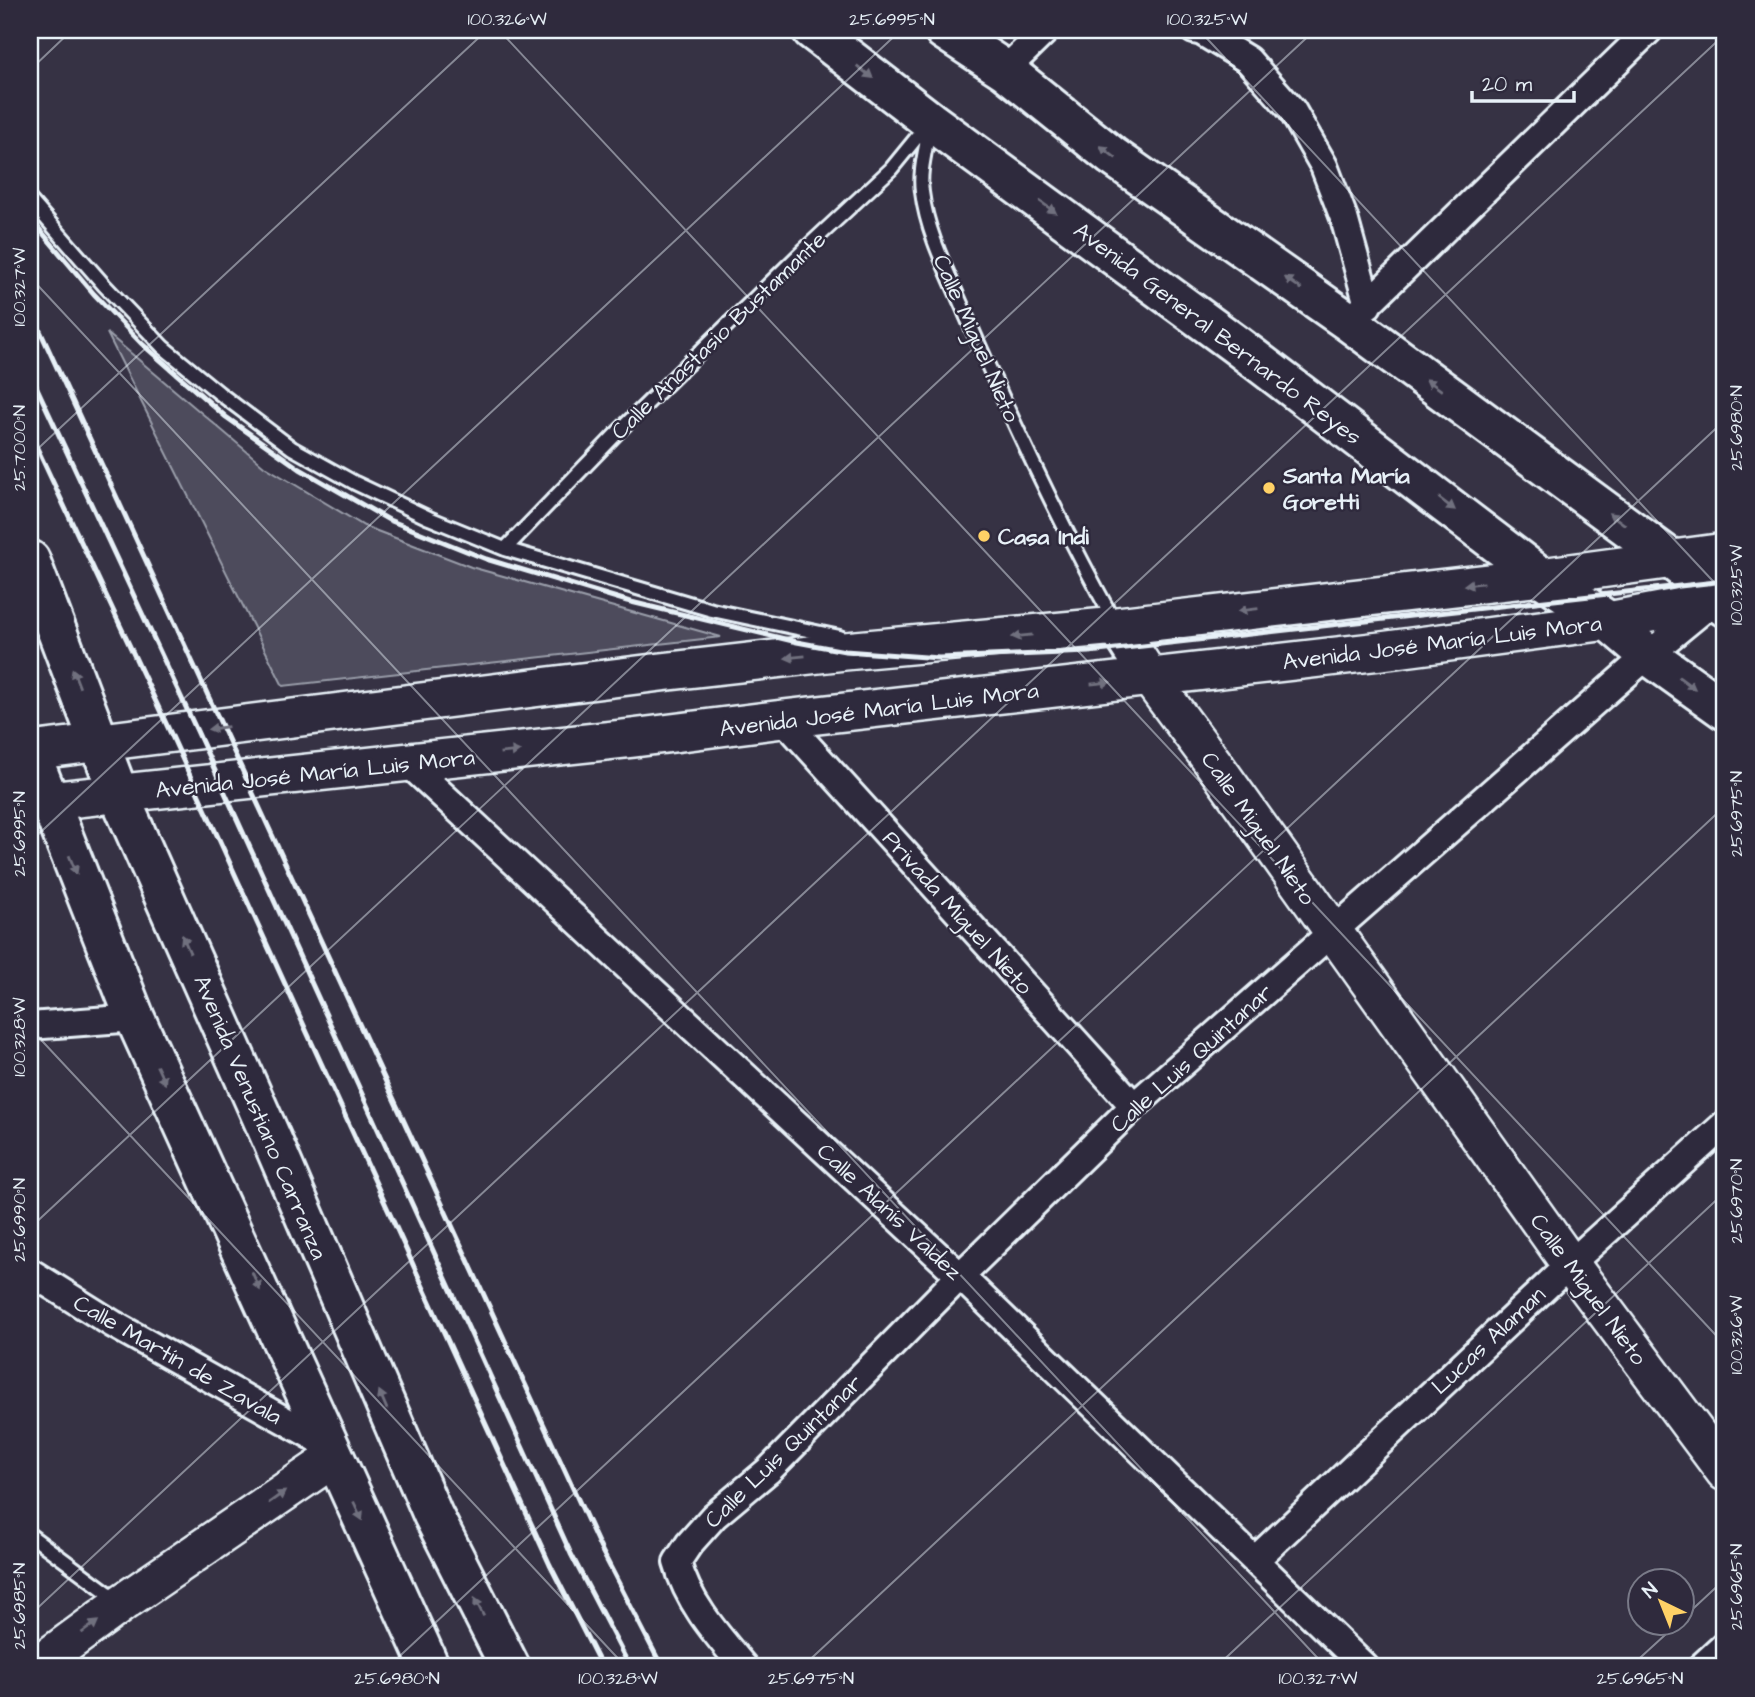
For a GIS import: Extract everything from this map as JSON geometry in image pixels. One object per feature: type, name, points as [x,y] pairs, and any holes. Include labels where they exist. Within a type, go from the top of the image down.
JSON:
[{"type":"main road","name":"Avenida General Bernardo Reyes","points":[[812,30],[930,121],[1235,344],[1541,577],[1608,621],[1648,655],[1725,710]]},
{"type":"main road","points":[[944,30],[1004,70],[1112,156],[1358,313],[1702,584],[1723,596]]},
{"type":"main road","name":"Avenida Venustiano Carranza","points":[[30,559],[119,795],[433,1516],[510,1667]]},
{"type":"main road","points":[[30,752],[39,802],[430,1667]]},
{"type":"street","points":[[1004,70],[1046,30]]},
{"type":"street","points":[[1194,30],[1202,32],[1248,60],[1292,110],[1324,166],[1344,218],[1358,313]]},
{"type":"street","points":[[1358,313],[1648,30]]},
{"type":"street","points":[[30,752],[662,672],[888,647],[1117,626],[1541,577],[1725,552]]},
{"type":"street","name":"Avenida José María Luis Mora","points":[[39,802],[633,738],[1150,678],[1608,621],[1723,596]]},
{"type":"street","name":"Calle Luis Quintanar","points":[[744,1667],[700,1612],[683,1584],[677,1562],[714,1516],[769,1470],[960,1276],[1134,1106],[1648,655],[1723,596]]},
{"type":"street","name":"Calle Miguel Nieto","points":[[1117,626],[1150,678],[1570,1264],[1725,1472]]},
{"type":"street","name":"Privada Miguel Nieto","points":[[783,719],[1134,1106]]},
{"type":"street","name":"Calle Alanís Valdez","points":[[408,763],[960,1276],[1365,1667]]},
{"type":"street","points":[[30,1026],[135,1018]]},
{"type":"street","name":"Lucas Alaman","points":[[1255,1560],[1570,1264],[1725,1124]]},
{"type":"street","name":"Calle Martín de Zavala","points":[[30,1272],[113,1324],[331,1451]]},
{"type":"street","points":[[36,1667],[331,1451]]},
{"type":"street","points":[[1701,1667],[1725,1645]]},
{"type":"lane","name":"Calle Anastasio Bustamante","points":[[505,549],[620,430],[891,169],[930,121]]},
{"type":"lane","name":"Calle Miguel Nieto","points":[[930,121],[923,163],[922,192],[934,240],[1018,431],[1092,582],[1117,626]]},
{"type":"lane","points":[[30,200],[104,285],[163,347],[292,447],[355,483],[429,518],[505,549],[712,610],[888,647]]},
{"type":"lane","points":[[30,1535],[122,1604]]},
{"type":"shaded area","points":[[107,333],[264,466],[364,526],[471,567],[721,637],[283,686]]},
{"type":"railway","points":[[30,218],[94,294],[141,343],[226,417],[300,469],[389,520],[486,559],[627,601],[797,642],[845,651],[939,658],[1089,652],[1725,581]]},
{"type":"railway","points":[[30,309],[600,1547],[662,1667]]},
{"type":"railway","points":[[30,373],[197,731],[571,1554],[630,1667]]},
{"type":"railway","points":[[30,433],[171,734],[550,1565],[602,1667]]},
{"type":"place","name":"Santa María Goretti","points":[[1269,488]]},
{"type":"place","name":"Casa Indi","points":[[984,536]]}]
